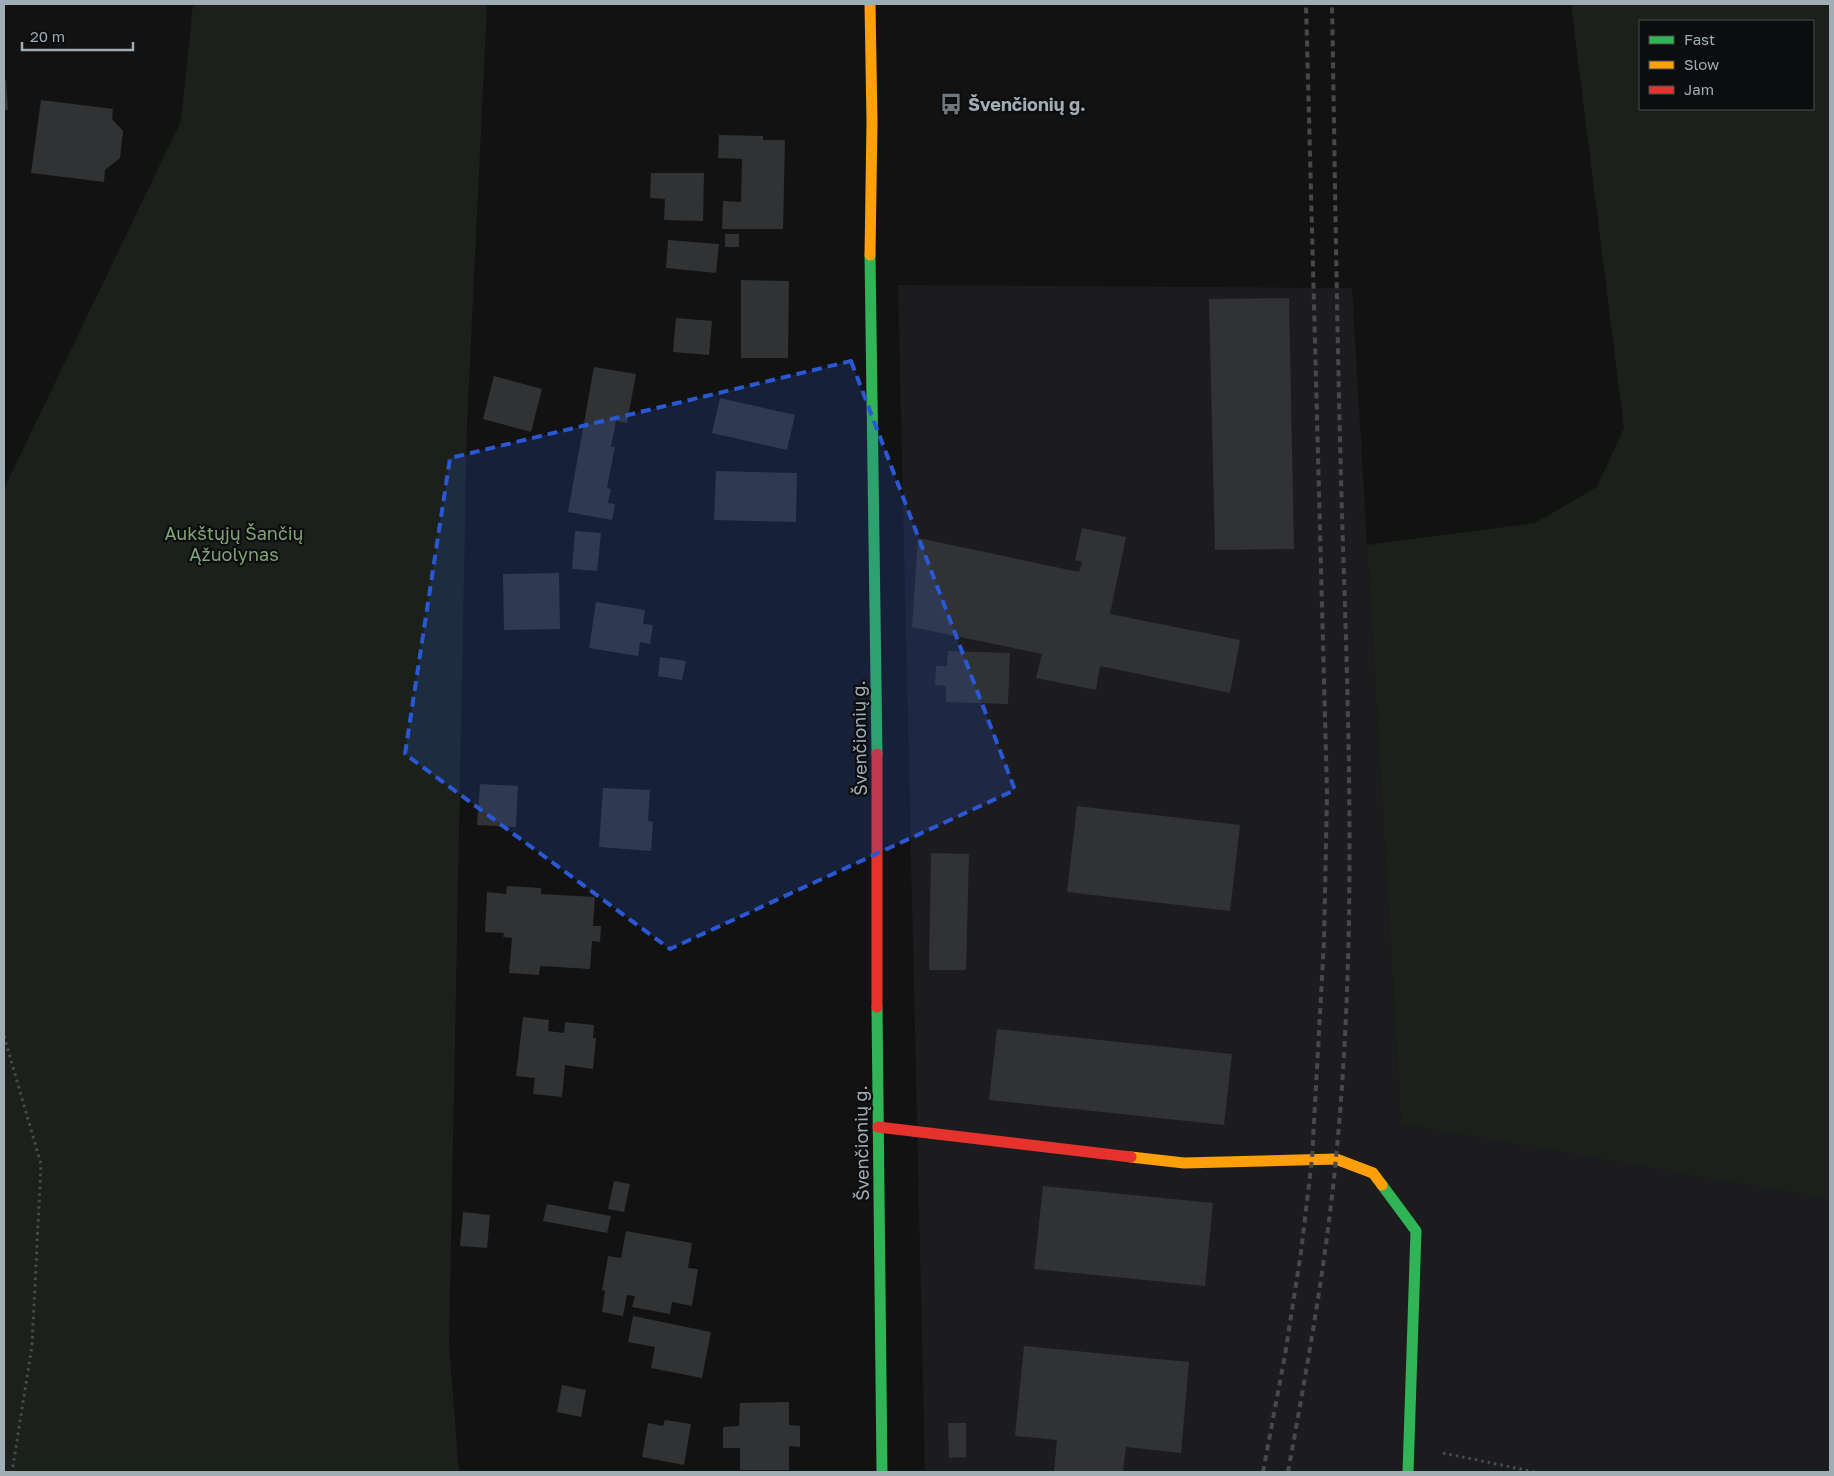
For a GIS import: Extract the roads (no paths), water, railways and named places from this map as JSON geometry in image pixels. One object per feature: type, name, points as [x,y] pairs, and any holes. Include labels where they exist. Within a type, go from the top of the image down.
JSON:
[{"type":"street","name":"Švenčionių g.","points":[[870,4],[872,122],[870,254],[877,727],[878,1127],[882,1472]]},
{"type":"street","points":[[878,1127],[1184,1163],[1336,1159],[1373,1173],[1416,1231],[1408,1472]]},
{"type":"railway","points":[[1263,1472],[1285,1355],[1301,1252],[1312,1159],[1324,941],[1327,793],[1306,4]]},
{"type":"railway","points":[[1288,1472],[1315,1315],[1332,1197],[1343,1078],[1347,997],[1350,836],[1349,755],[1339,386],[1332,4]]},
{"type":"place","name":"Švenčionių g.","points":[[951,104]]},
{"type":"park label","name":"Aukštųjų Šančių Ąžuolynas","points":[[234,543]]}]
